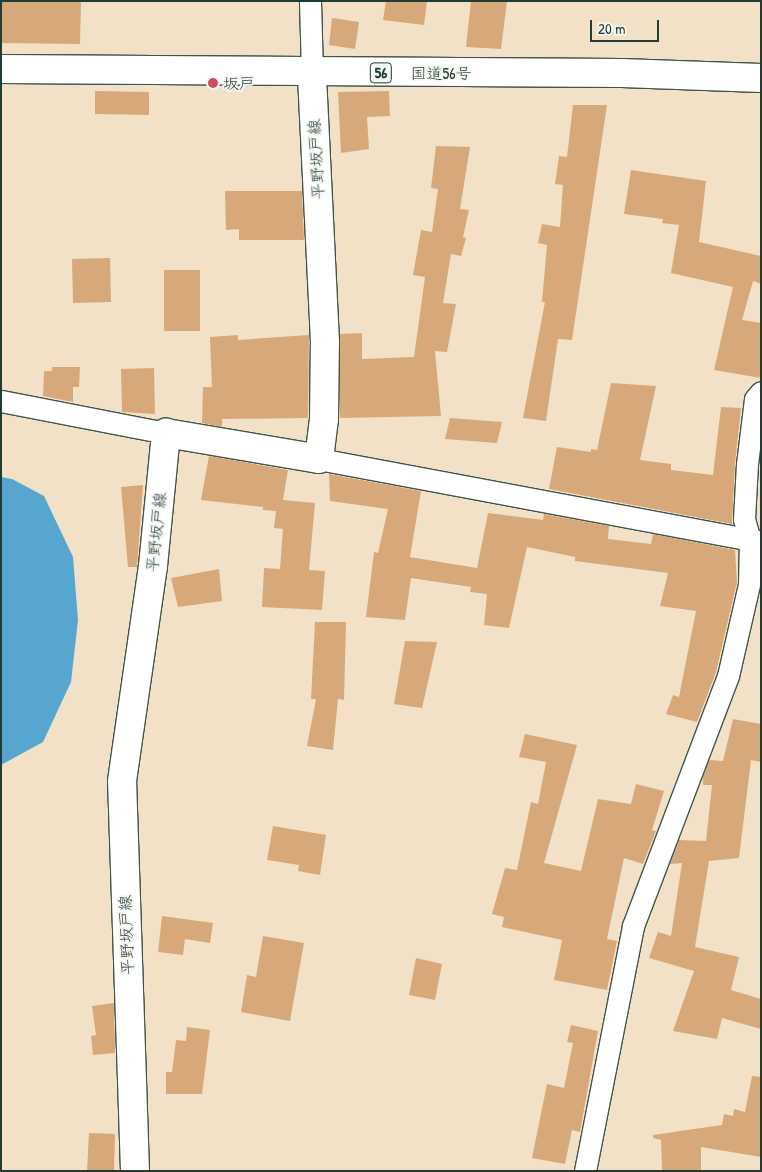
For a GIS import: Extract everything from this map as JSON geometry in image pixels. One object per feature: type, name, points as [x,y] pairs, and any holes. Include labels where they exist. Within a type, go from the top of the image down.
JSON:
[{"type":"main road","name":"国道56号","points":[[1,69],[312,73],[622,73],[761,78]]},
{"type":"main road","name":"平野坂戸線","points":[[312,73],[325,342],[324,420],[319,459]]},
{"type":"main road","name":"平野坂戸線","points":[[135,1171],[122,781],[153,566],[166,433]]},
{"type":"main road","points":[[166,433],[319,459]]},
{"type":"street","points":[[310,1],[312,73]]},
{"type":"street","points":[[585,1171],[633,926],[728,676],[749,584],[756,541],[744,519],[747,464],[755,399],[761,392]]},
{"type":"street","points":[[1,401],[166,433]]},
{"type":"street","points":[[319,459],[756,541]]},
{"type":"water","points":[[1,477],[12,479],[44,496],[73,557],[78,620],[71,682],[43,742],[1,765]]},
{"type":"building","points":[[1,1],[81,1],[80,44],[1,43]]},
{"type":"building","points":[[386,1],[427,1],[424,25],[383,20]]},
{"type":"building","points":[[471,1],[507,1],[501,49],[466,47]]},
{"type":"building","points":[[332,18],[359,22],[355,49],[329,45]]},
{"type":"building","points":[[95,91],[149,92],[149,115],[95,114]]},
{"type":"building","points":[[389,91],[390,116],[367,117],[369,149],[341,153],[338,92]]},
{"type":"building","points":[[573,105],[607,105],[572,340],[558,339],[546,421],[523,418],[545,302],[542,302],[547,245],[538,243],[542,224],[560,227],[563,185],[555,184],[559,156],[567,157]]},
{"type":"building","points":[[436,146],[470,147],[460,209],[469,210],[463,237],[466,238],[461,256],[451,254],[443,303],[456,304],[447,352],[435,351],[441,416],[340,418],[340,334],[362,333],[362,359],[414,357],[425,277],[413,275],[421,230],[432,232],[438,189],[431,188]]},
{"type":"building","points":[[631,170],[706,181],[699,242],[761,256],[761,284],[753,281],[742,320],[761,323],[761,378],[714,370],[733,287],[671,273],[679,225],[662,223],[663,219],[624,214]]},
{"type":"building","points":[[225,191],[302,191],[304,240],[239,240],[239,229],[226,230]]},
{"type":"building","points":[[110,258],[111,302],[73,303],[72,259]]},
{"type":"building","points":[[164,270],[200,270],[200,331],[164,331]]},
{"type":"building","points":[[238,335],[238,340],[309,335],[308,418],[222,419],[222,427],[202,423],[203,387],[212,387],[210,337]]},
{"type":"building","points":[[52,367],[80,367],[79,387],[73,387],[73,402],[43,396],[44,371],[52,371]]},
{"type":"building","points":[[154,368],[155,414],[122,412],[121,369]]},
{"type":"building","points":[[611,383],[656,386],[640,460],[671,464],[671,470],[713,475],[721,407],[741,408],[735,463],[732,524],[549,489],[557,447],[591,452],[591,449],[597,450]]},
{"type":"building","points":[[450,418],[502,422],[497,443],[445,439]]},
{"type":"building","points":[[209,456],[288,470],[283,500],[315,503],[309,570],[325,571],[322,610],[262,607],[264,568],[280,569],[283,529],[274,528],[276,511],[263,510],[263,507],[201,500]]},
{"type":"building","points":[[329,474],[421,491],[410,557],[477,568],[488,513],[543,520],[544,514],[609,526],[608,539],[651,544],[653,534],[735,550],[737,582],[716,672],[697,722],[666,714],[673,695],[679,697],[696,611],[660,606],[668,573],[575,561],[575,557],[527,547],[509,628],[484,625],[487,594],[470,592],[471,587],[411,578],[405,620],[366,617],[374,552],[378,553],[388,509],[330,501]]},
{"type":"building","points":[[143,485],[137,567],[128,567],[121,487]]},
{"type":"building","points":[[219,569],[222,601],[178,607],[171,578]]},
{"type":"building","points":[[315,622],[346,622],[344,700],[338,699],[333,750],[307,746],[316,699],[311,699]]},
{"type":"building","points":[[405,641],[437,642],[422,708],[394,704]]},
{"type":"building","points":[[733,719],[761,724],[761,762],[751,760],[739,858],[709,861],[695,947],[739,957],[731,990],[761,999],[761,1029],[722,1018],[717,1039],[673,1031],[694,971],[649,958],[658,932],[671,936],[682,863],[670,864],[679,840],[706,841],[712,785],[703,785],[703,777],[709,760],[723,761]]},
{"type":"building","points":[[525,734],[577,745],[544,863],[581,871],[598,799],[631,804],[636,784],[664,791],[652,830],[656,831],[643,864],[624,858],[607,939],[617,941],[607,990],[554,980],[562,940],[502,927],[504,917],[492,914],[505,868],[517,870],[531,802],[538,804],[546,762],[519,757]]},
{"type":"building","points":[[273,826],[326,835],[320,875],[298,871],[299,865],[267,860]]},
{"type":"building","points":[[162,916],[213,923],[210,943],[185,939],[183,955],[158,952]]},
{"type":"building","points":[[263,936],[304,943],[290,1021],[241,1012],[247,975],[256,977]]},
{"type":"building","points":[[416,958],[442,964],[435,1000],[409,995]]},
{"type":"building","points":[[114,1003],[115,1053],[93,1055],[91,1036],[96,1035],[92,1006]]},
{"type":"building","points":[[571,1025],[598,1031],[580,1132],[572,1130],[565,1164],[532,1158],[547,1084],[564,1088],[573,1043],[567,1042]]},
{"type":"building","points":[[187,1027],[210,1030],[202,1094],[166,1094],[166,1072],[172,1072],[176,1040],[186,1041]]},
{"type":"building","points":[[752,1076],[761,1077],[761,1157],[701,1147],[701,1171],[662,1171],[661,1140],[653,1138],[653,1135],[722,1125],[724,1114],[733,1116],[734,1109],[745,1112]]},
{"type":"building","points":[[89,1133],[115,1134],[114,1171],[87,1171]]},
{"type":"place","name":"坂戸","points":[[213,83]]}]
